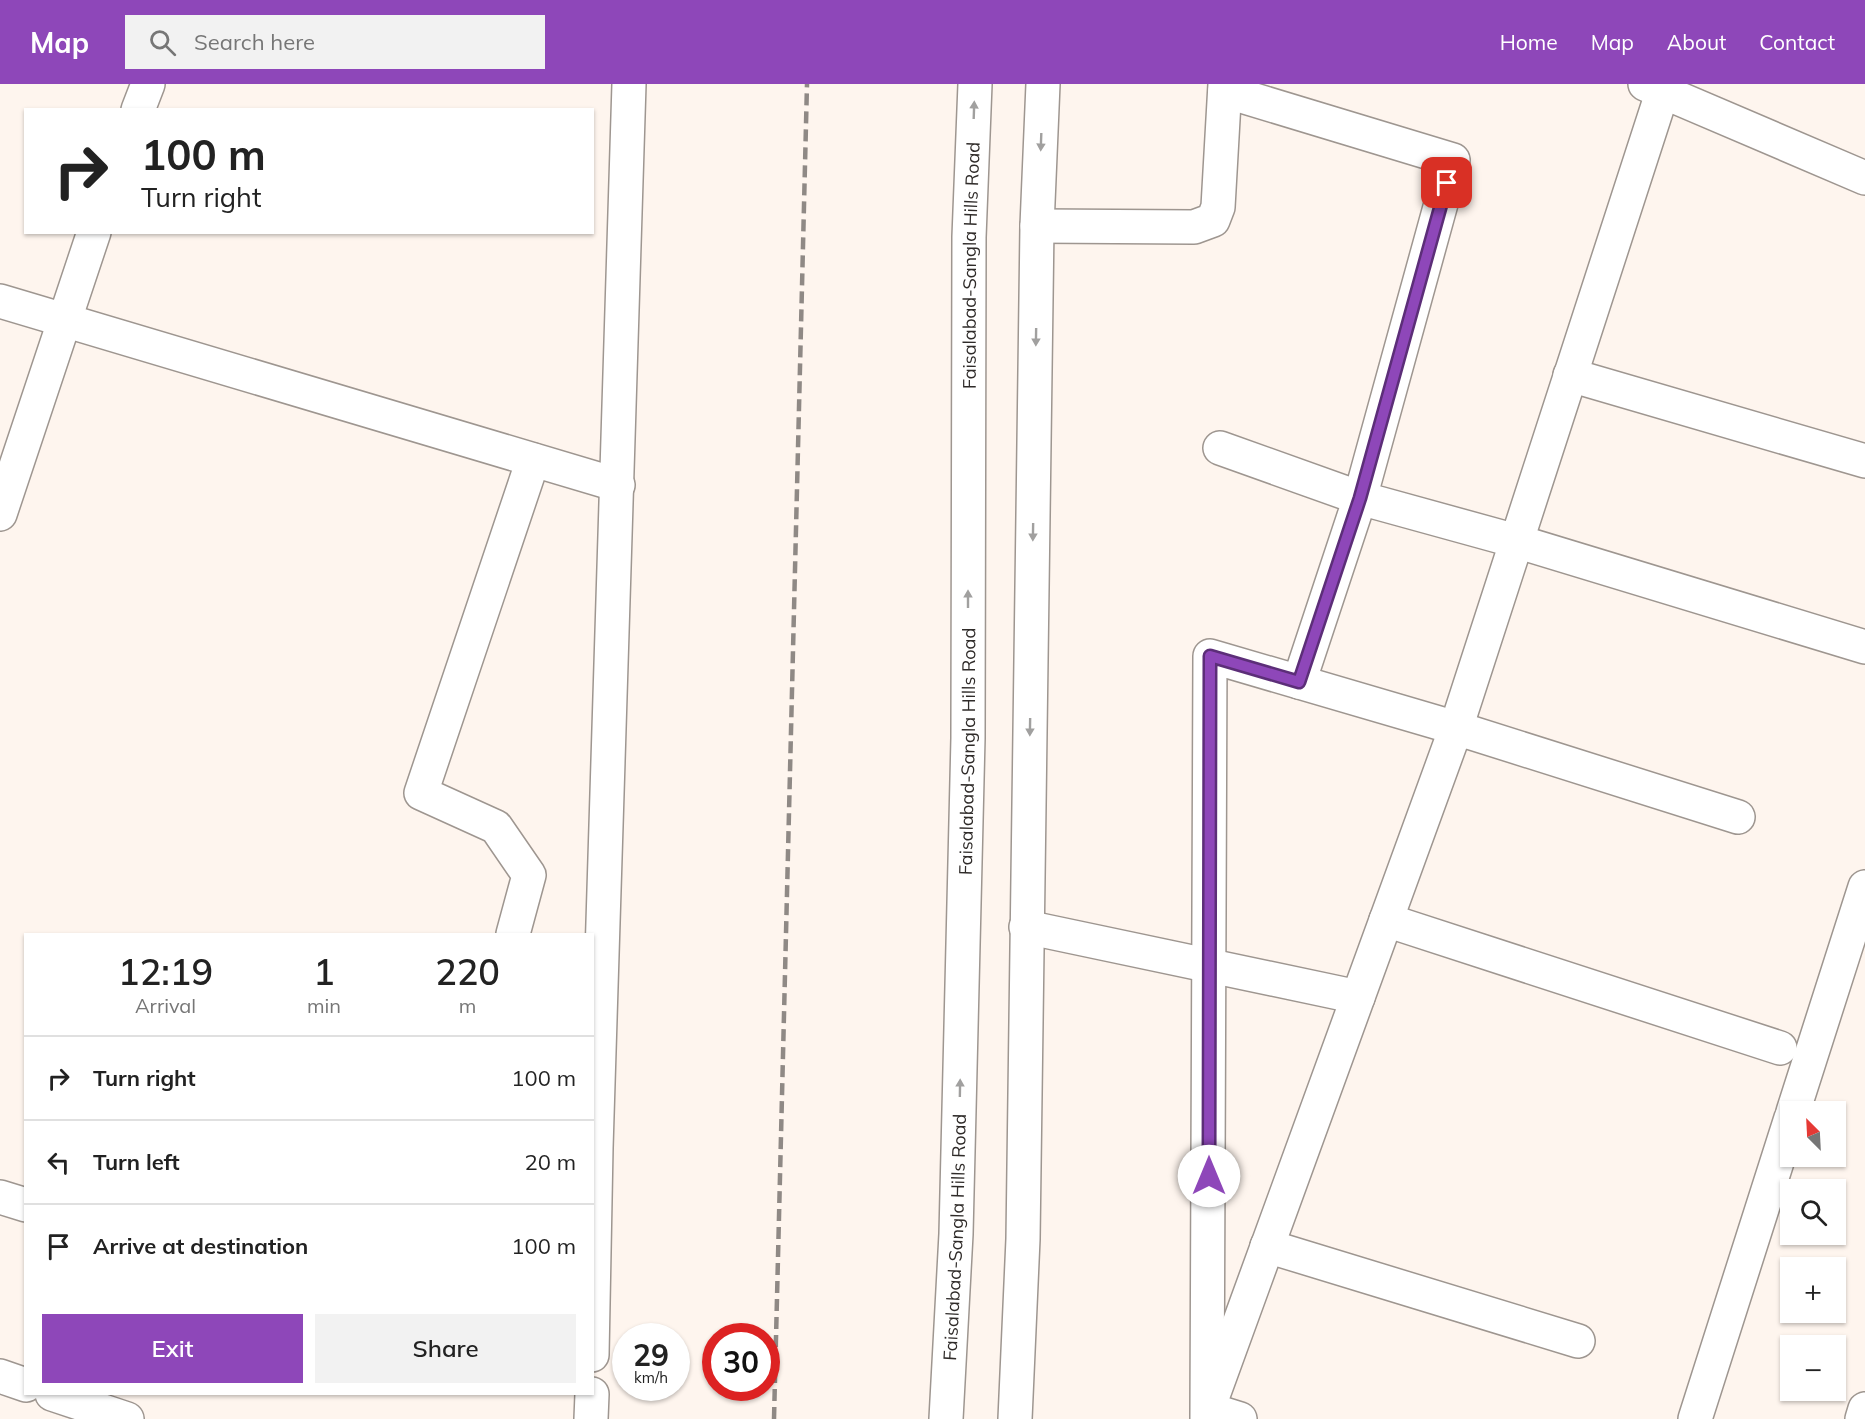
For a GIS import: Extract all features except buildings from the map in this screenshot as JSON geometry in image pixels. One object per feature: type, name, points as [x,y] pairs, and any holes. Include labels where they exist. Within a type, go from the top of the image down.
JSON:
[{"type":"street","points":[[139,108],[148,84]]},
{"type":"street","points":[[594,1193],[629,84]]},
{"type":"street","name":"Faisalabad-Sangla Hills Road","points":[[946,1419],[956,1234],[967,761],[969,249],[975,84]]},
{"type":"street","points":[[1015,1419],[1023,1239],[1037,226],[1043,84]]},
{"type":"street","points":[[1208,1414],[1456,728],[1570,375],[1657,86],[1865,178]]},
{"type":"street","points":[[1037,226],[1194,227],[1213,220],[1218,207],[1225,87],[1453,160],[1360,498],[1299,682]]},
{"type":"street","points":[[0,514],[93,234]]},
{"type":"street","points":[[0,301],[618,485]]},
{"type":"street","points":[[1570,375],[1865,461]]},
{"type":"street","points":[[1220,448],[1360,498],[1516,541],[1865,646]]},
{"type":"street","points":[[513,933],[529,875],[496,827],[421,793],[533,460]]},
{"type":"street","points":[[1208,1414],[1210,656],[1456,728],[1738,817]]},
{"type":"street","points":[[1797,1101],[1865,887]]},
{"type":"street","points":[[1386,920],[1780,1048]]},
{"type":"street","points":[[1026,927],[1358,997]]},
{"type":"street","points":[[1695,1419],[1780,1152]]},
{"type":"street","points":[[0,1197],[24,1204]]},
{"type":"street","points":[[1267,1246],[1578,1341]]},
{"type":"street","points":[[0,1376],[24,1384]]},
{"type":"street","points":[[56,1395],[113,1408]]},
{"type":"street","points":[[591,1419],[592,1395]]},
{"type":"street","points":[[1862,1419],[1865,1409]]},
{"type":"street","points":[[1208,1414],[1240,1419]]},
{"type":"railway","points":[[774,1419],[807,84]]},
{"type":"route","points":[[1209,1176],[1210,656],[1299,682],[1360,498],[1447,183]]}]
